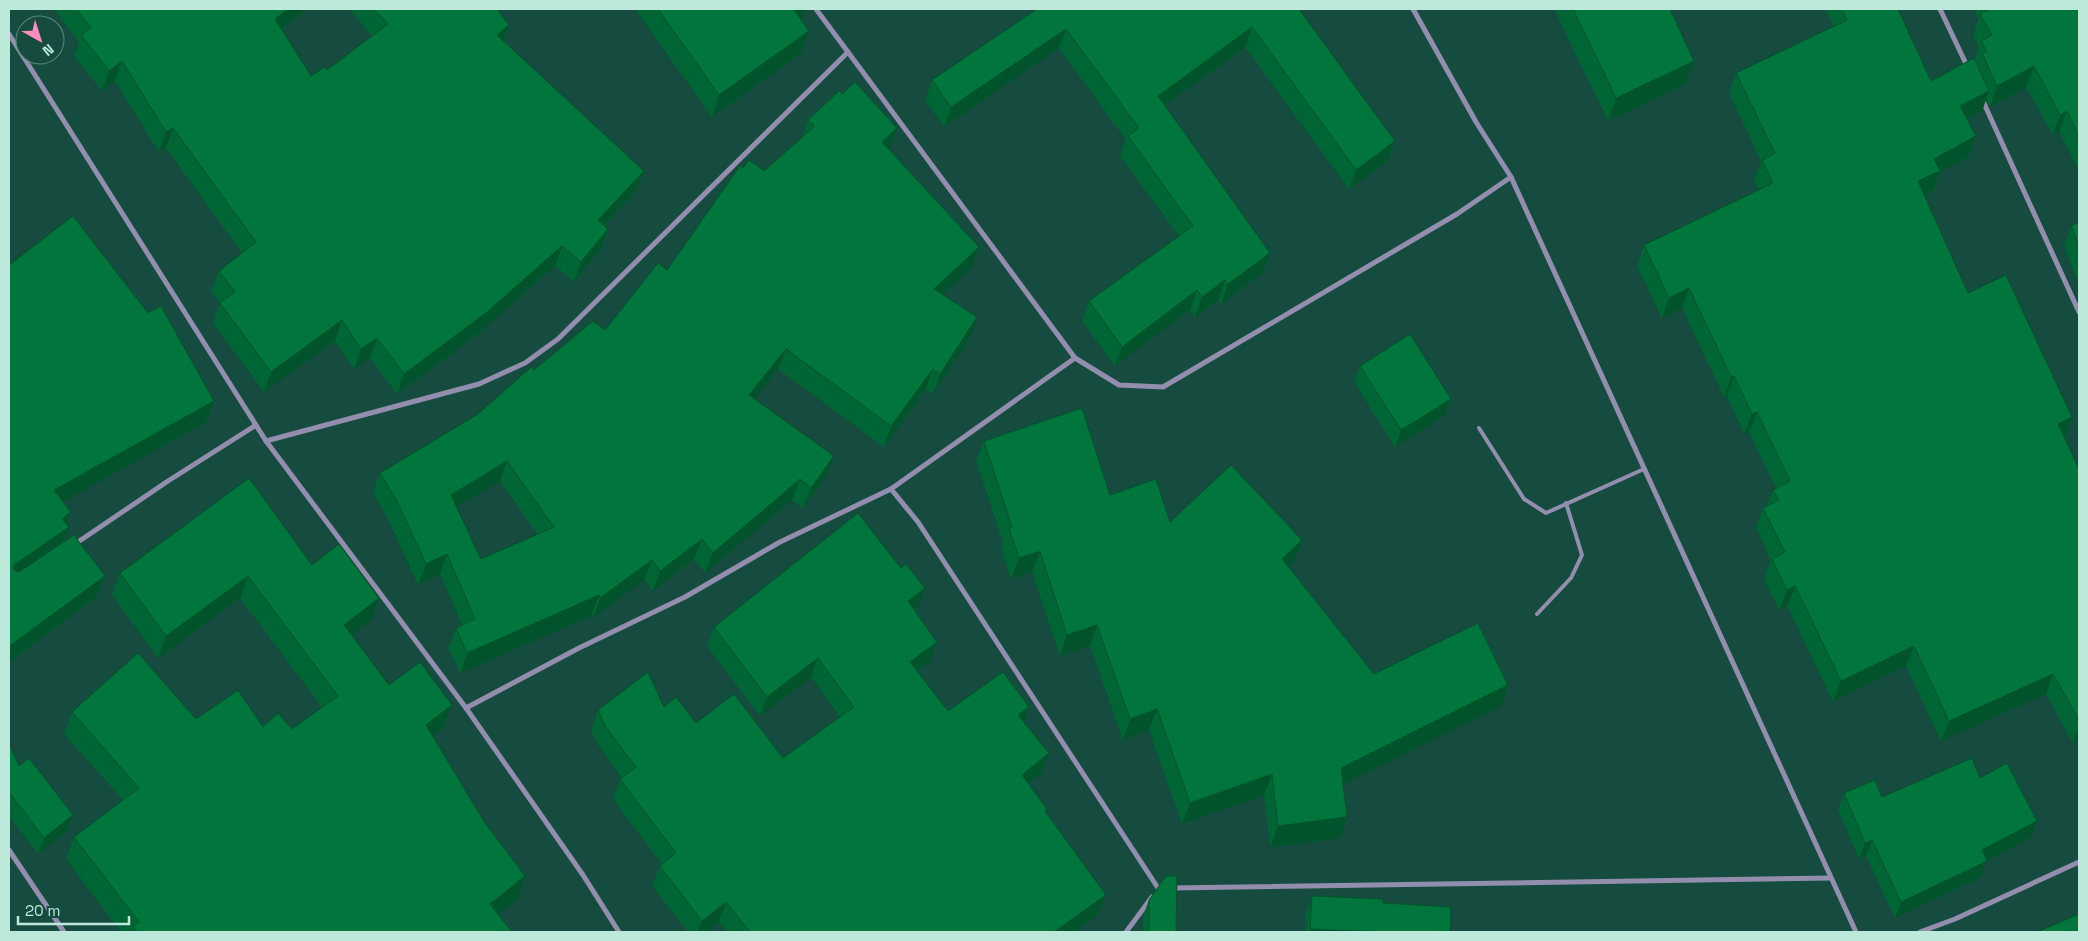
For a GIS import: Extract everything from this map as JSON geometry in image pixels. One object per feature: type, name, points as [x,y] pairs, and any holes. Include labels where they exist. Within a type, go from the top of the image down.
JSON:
[{"type":"street","points":[[816,9],[1075,358],[1119,385],[1163,387],[1457,214],[1511,177]]},
{"type":"street","points":[[1413,9],[1476,122],[1511,177],[1856,932]]},
{"type":"street","points":[[1940,9],[1969,71]]},
{"type":"street","points":[[9,34],[266,441],[466,708],[583,875],[619,932]]},
{"type":"street","points":[[266,441],[479,384],[525,363],[558,339],[848,52]]},
{"type":"street","points":[[1977,89],[2079,312]]},
{"type":"street","points":[[466,708],[579,648],[686,597],[780,542],[891,489],[1075,358]]},
{"type":"street","points":[[72,546],[168,481],[256,425]]},
{"type":"street","points":[[891,489],[918,522],[1158,888]]},
{"type":"street","points":[[9,850],[64,932]]},
{"type":"street","points":[[1920,932],[1955,919],[2079,862]]},
{"type":"street","points":[[1158,888],[1831,878]]},
{"type":"street","points":[[1126,932],[1158,888]]},
{"type":"lane","points":[[1479,428],[1524,499],[1546,513],[1644,468]]},
{"type":"lane","points":[[1537,614],[1571,578],[1582,555],[1566,503]]},
{"type":"building","points":[[76,9],[288,9],[275,19],[311,76],[324,67],[327,70],[388,24],[374,9],[497,9],[509,25],[497,35],[644,171],[598,220],[608,229],[581,262],[562,246],[487,312],[404,374],[377,338],[361,349],[342,320],[271,372],[220,303],[235,292],[219,271],[256,242],[173,128],[166,132],[122,61],[109,71],[81,35],[91,28]]},
{"type":"building","points":[[658,9],[796,9],[794,10],[809,31],[719,95]]},
{"type":"building","points":[[1037,9],[1299,9],[1395,141],[1356,170],[1252,27],[1158,96],[1270,253],[1228,284],[1225,280],[1202,297],[1197,290],[1122,347],[1089,301],[1193,226],[1128,136],[1139,128],[1066,29],[951,107],[932,80]]},
{"type":"building","points":[[1573,9],[1670,9],[1694,61],[1616,98]]},
{"type":"building","points":[[1842,9],[1898,9],[1931,81],[1974,58],[1989,91],[1960,106],[1976,136],[1934,159],[1940,171],[1918,181],[1968,293],[2006,275],[2072,417],[2058,424],[2079,469],[2079,720],[2053,674],[1949,721],[1914,646],[1841,681],[1795,586],[1787,590],[1772,559],[1785,552],[1763,508],[1779,500],[1773,490],[1790,481],[1757,412],[1752,414],[1734,376],[1731,377],[1689,288],[1669,298],[1644,245],[1773,183],[1762,160],[1775,153],[1736,73],[1847,20]]},
{"type":"building","points":[[1990,9],[2079,9],[2079,136],[2067,111],[2060,115],[2034,66],[1997,86],[1982,53],[1987,51],[1981,41],[1992,35],[1980,14]]},
{"type":"building","points":[[855,82],[897,128],[882,142],[979,247],[934,289],[977,317],[940,374],[933,369],[891,426],[786,349],[749,395],[834,456],[811,488],[800,479],[713,553],[702,539],[660,571],[652,560],[600,598],[599,595],[467,653],[456,628],[475,619],[447,554],[426,564],[396,499],[380,473],[478,414],[531,367],[534,370],[593,321],[605,330],[658,263],[667,270],[740,166],[743,168],[749,160],[764,171],[815,126],[808,120],[839,91],[842,94]],"holes":[[[507,461],[554,527],[481,559],[451,495]]]},
{"type":"building","points":[[73,216],[148,313],[161,306],[214,401],[54,490],[71,512],[62,519],[69,527],[14,565],[13,570],[19,572],[74,535],[105,576],[11,645],[9,642],[9,265]]},
{"type":"building","points":[[2079,222],[2079,245],[2071,226]]},
{"type":"building","points":[[1410,334],[1451,399],[1401,430],[1360,366]]},
{"type":"building","points":[[1082,408],[1110,495],[1156,479],[1170,522],[1231,465],[1302,540],[1282,559],[1374,674],[1478,623],[1508,685],[1341,768],[1347,817],[1278,826],[1272,774],[1190,803],[1157,709],[1130,719],[1097,625],[1067,635],[1040,551],[1019,558],[1009,529],[1012,527],[984,441]]},
{"type":"building","points":[[249,478],[312,565],[339,544],[379,598],[344,625],[389,685],[420,662],[452,705],[426,725],[485,823],[525,876],[490,904],[512,932],[138,932],[133,927],[139,922],[74,837],[139,788],[72,712],[138,653],[196,719],[238,690],[263,727],[278,713],[292,729],[338,696],[248,576],[166,636],[120,573]]},
{"type":"building","points":[[858,513],[901,568],[906,564],[925,588],[908,601],[937,642],[910,662],[948,711],[1003,672],[1029,707],[1018,715],[1049,753],[1022,775],[1047,809],[1045,811],[1106,895],[1054,932],[750,932],[726,902],[702,921],[660,866],[676,853],[620,779],[636,767],[605,726],[598,710],[648,672],[664,707],[676,697],[696,723],[734,694],[783,758],[854,707],[818,658],[767,697],[714,627]]},
{"type":"building","points":[[9,744],[19,766],[29,758],[73,815],[44,838],[9,792]]},
{"type":"building","points":[[1972,758],[1980,778],[2007,763],[2037,821],[1982,850],[1987,861],[1901,902],[1872,840],[1865,843],[1844,793],[1875,780],[1882,797]]},
{"type":"building","points":[[1166,876],[1177,876],[1176,932],[1149,932],[1149,900]]},
{"type":"building","points":[[1312,896],[1383,899],[1383,903],[1451,907],[1450,932],[1310,929]]},
{"type":"building","points":[[2079,914],[2079,932],[2037,932]]}]
